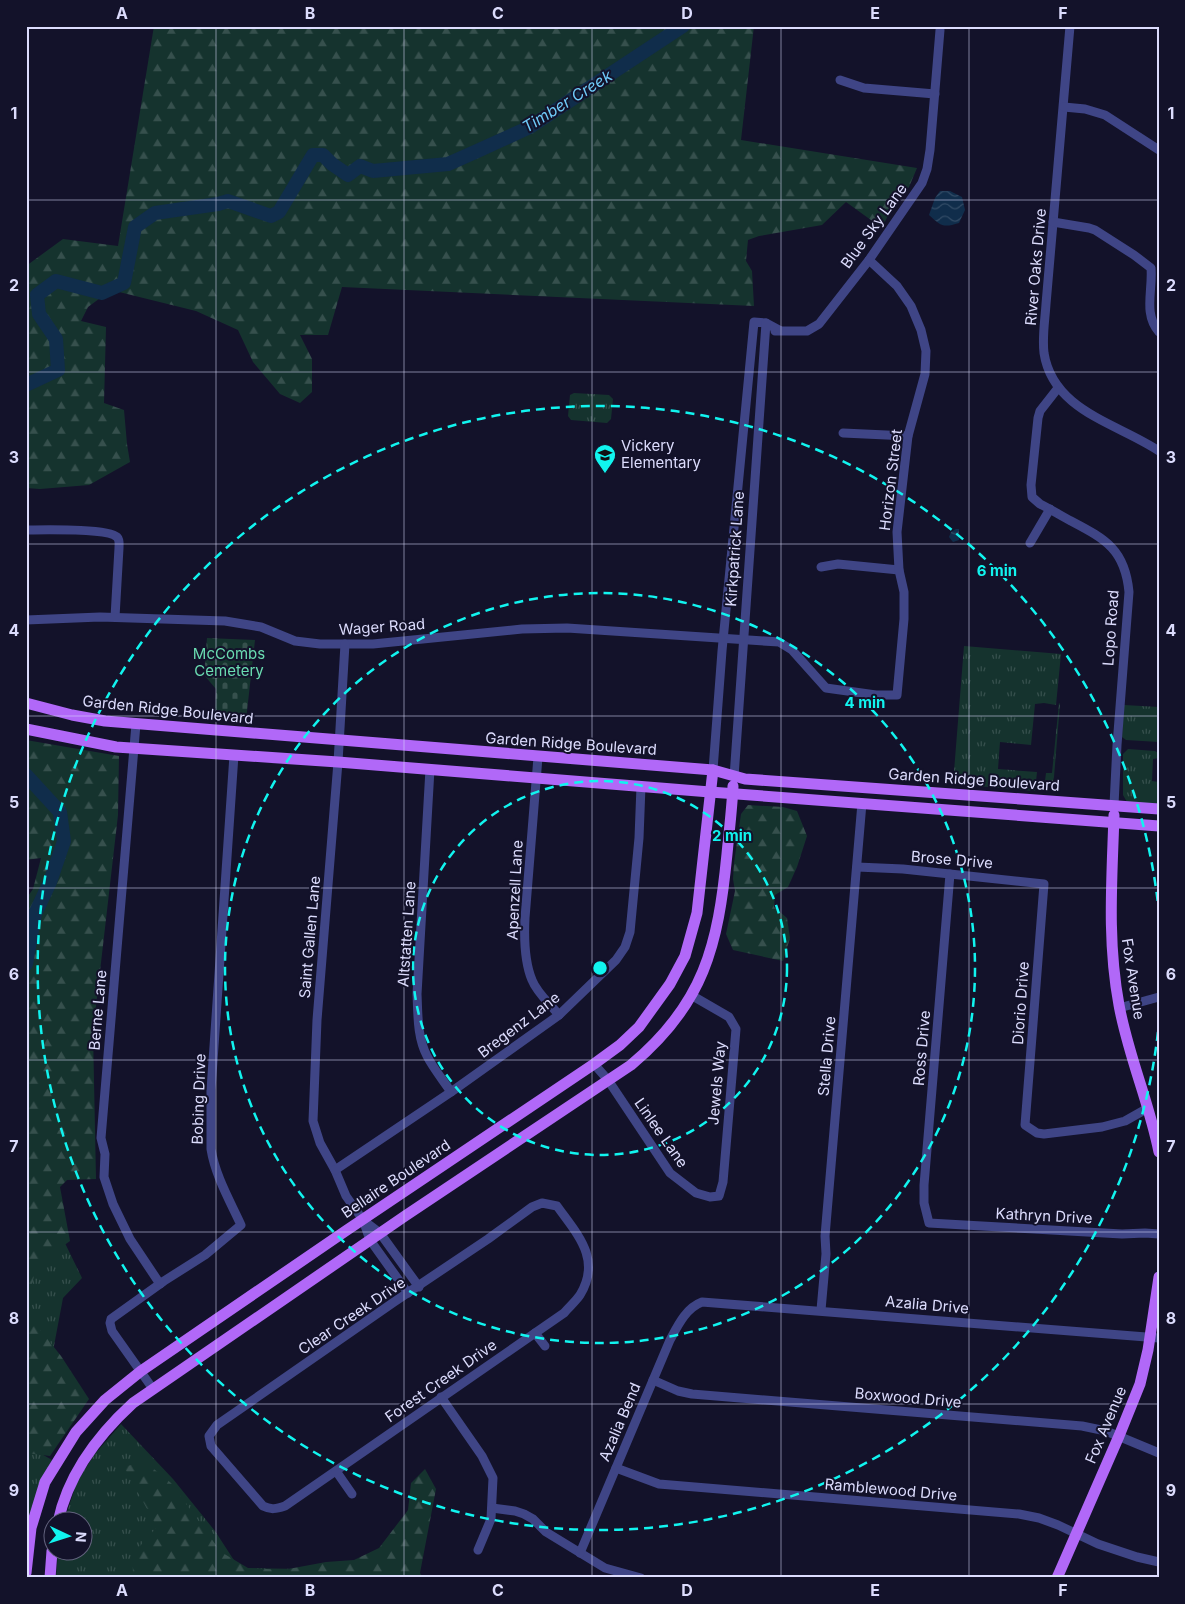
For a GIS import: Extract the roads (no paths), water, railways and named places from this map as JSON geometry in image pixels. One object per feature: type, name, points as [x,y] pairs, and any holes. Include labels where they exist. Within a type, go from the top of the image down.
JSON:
[{"type":"main road","name":"Garden Ridge Boulevard","points":[[26,703],[72,715],[136,724],[713,770],[734,777],[1159,809]]},
{"type":"main road","name":"Garden Ridge Boulevard","points":[[26,729],[98,744],[133,748],[338,762],[1159,826]]},
{"type":"main road","name":"Bellaire Boulevard","points":[[26,1573],[34,1514],[45,1482],[76,1432],[97,1407],[140,1371],[594,1064],[620,1045],[639,1027],[670,984],[685,956],[697,913],[713,770]]},
{"type":"main road","points":[[59,1512],[80,1465],[95,1443],[118,1416],[133,1403],[375,1236],[630,1065],[660,1038],[677,1018],[691,995],[710,954],[724,885],[734,777]]},
{"type":"main road","points":[[862,804],[865,796],[928,791]]},
{"type":"main road","name":"Fox Avenue","points":[[1114,806],[1110,909],[1111,943],[1119,1008],[1159,1152]]},
{"type":"main road","name":"Fox Avenue","points":[[1057,1578],[1140,1384],[1155,1338],[1159,1277]]},
{"type":"main road","points":[[50,1578],[51,1562]]},
{"type":"street","name":"River Oaks Drive","points":[[1070,26],[1044,343],[1046,362],[1058,388],[1080,408],[1159,450]]},
{"type":"street","name":"Blue Sky Lane","points":[[765,334],[779,330],[807,330],[818,324],[869,260],[922,183],[927,169],[930,150],[940,30]]},
{"type":"street","points":[[840,80],[864,88],[935,94]]},
{"type":"street","points":[[1064,108],[1085,109],[1105,115],[1159,150]]},
{"type":"street","points":[[1053,222],[1095,230],[1151,268],[1149,315],[1152,325],[1159,332]]},
{"type":"street","name":"Horizon Street","points":[[869,260],[897,286],[907,299],[917,318],[926,351],[925,374],[908,436],[897,532],[899,570],[904,592],[904,619],[898,695]]},
{"type":"street","name":"Kirkpatrick Lane","points":[[713,770],[723,638],[754,322],[766,323],[742,640],[734,777]]},
{"type":"street","name":"Blue Sky Lane","points":[[766,323],[779,330]]},
{"type":"street","points":[[753,332],[765,334]]},
{"type":"street","name":"Lopo Road","points":[[1058,388],[1040,411],[1031,485],[1032,497],[1040,504],[1098,534],[1112,547],[1121,560],[1128,582],[1129,592],[1114,806]]},
{"type":"street","points":[[844,432],[908,436]]},
{"type":"street","points":[[1030,542],[1050,509]]},
{"type":"street","points":[[26,530],[98,531],[115,535],[119,539],[119,548],[115,617]]},
{"type":"street","points":[[821,567],[838,564],[899,570]]},
{"type":"street","name":"Wager Road","points":[[26,620],[115,617],[225,621],[261,627],[295,641],[320,644],[373,644],[522,629],[567,628],[779,642],[792,650],[826,688],[876,695],[898,695]]},
{"type":"street","name":"Saint Gallen Lane","points":[[345,644],[338,762],[317,1020],[313,1121],[320,1143],[335,1170],[346,1196],[375,1236]]},
{"type":"street","name":"Berne Lane","points":[[136,724],[101,1138],[104,1154],[104,1177],[113,1204],[130,1239],[160,1284]]},
{"type":"street","name":"Bobing Drive","points":[[153,1389],[112,1331],[110,1323],[114,1316],[205,1255],[241,1225],[222,1183],[211,1149],[211,1090],[234,755]]},
{"type":"street","name":"Apenzell Lane","points":[[538,757],[524,941],[532,980],[559,1015]]},
{"type":"street","name":"Altstatten Lane","points":[[430,769],[417,994],[418,1018],[424,1049],[451,1092]]},
{"type":"street","name":"Bregenz Lane","points":[[335,1170],[451,1092],[559,1015],[616,960],[625,947],[630,932],[639,838],[641,786]]},
{"type":"street","name":"Stella Drive","points":[[821,1310],[826,1254],[825,1236],[862,804]]},
{"type":"street","name":"Brose Drive","points":[[857,867],[1044,884]]},
{"type":"street","name":"Ross Drive","points":[[929,1223],[924,1203],[924,1185],[950,874]]},
{"type":"street","name":"Diorio Drive","points":[[1044,884],[1025,1125],[1037,1133],[1044,1134],[1102,1127],[1125,1120],[1148,1108]]},
{"type":"street","name":"Jewels Way","points":[[691,995],[728,1017],[736,1029],[723,1182],[719,1196]]},
{"type":"street","points":[[1119,1008],[1159,997]]},
{"type":"street","name":"Linlee Lane","points":[[594,1064],[608,1080],[670,1174],[696,1193],[710,1197],[719,1196]]},
{"type":"street","name":"Clear Creek Drive","points":[[236,1475],[211,1446],[209,1436],[217,1425],[532,1208],[542,1202],[557,1206]]},
{"type":"street","name":"Forest Creek Drive","points":[[236,1475],[263,1506],[269,1509],[276,1509],[285,1506],[564,1313],[580,1295],[588,1273],[588,1258],[587,1251],[557,1206]]},
{"type":"street","name":"Kathryn Drive","points":[[929,1223],[1122,1234],[1145,1232],[1159,1234]]},
{"type":"street","points":[[375,1236],[419,1287]]},
{"type":"street","points":[[375,1236],[408,1293]]},
{"type":"street","name":"Azalia Drive","points":[[694,1305],[702,1302],[716,1302],[1155,1338]]},
{"type":"street","name":"Azalia Bend","points":[[580,1553],[677,1327],[694,1305]]},
{"type":"street","points":[[535,1333],[545,1346]]},
{"type":"street","name":"Boxwood Drive","points":[[653,1380],[678,1391],[692,1394],[1082,1426],[1106,1431],[1159,1453]]},
{"type":"street","points":[[441,1397],[482,1456],[493,1478],[491,1519],[478,1550]]},
{"type":"street","name":"Ramblewood Drive","points":[[616,1468],[659,1484],[1018,1514],[1039,1518],[1098,1544],[1159,1562]]},
{"type":"street","points":[[336,1471],[352,1494]]},
{"type":"street","points":[[492,1508],[524,1514],[546,1532],[605,1568],[641,1578]]},
{"type":"water","points":[[940,191],[950,191],[962,197],[965,210],[959,223],[942,225],[929,215],[935,198]]},
{"type":"water","points":[[959,529],[959,540],[953,542],[949,537],[951,532]]},
{"type":"waterway","name":"Timber Creek","points":[[26,385],[58,370],[56,339],[39,314],[37,295],[56,281],[102,293],[124,283],[135,227],[155,213],[228,201],[271,216],[279,212],[313,155],[323,155],[348,175],[360,166],[373,171],[448,164],[530,127],[683,26]]},
{"type":"waterway","name":"Timber Creek","points":[[26,775],[60,812],[64,841],[50,882],[35,914],[26,964]]},
{"type":"place","name":"Vickery Elementary","points":[[605,474]]},
{"type":"park label","name":"McCombs Cemetery","points":[[229,662]]}]
